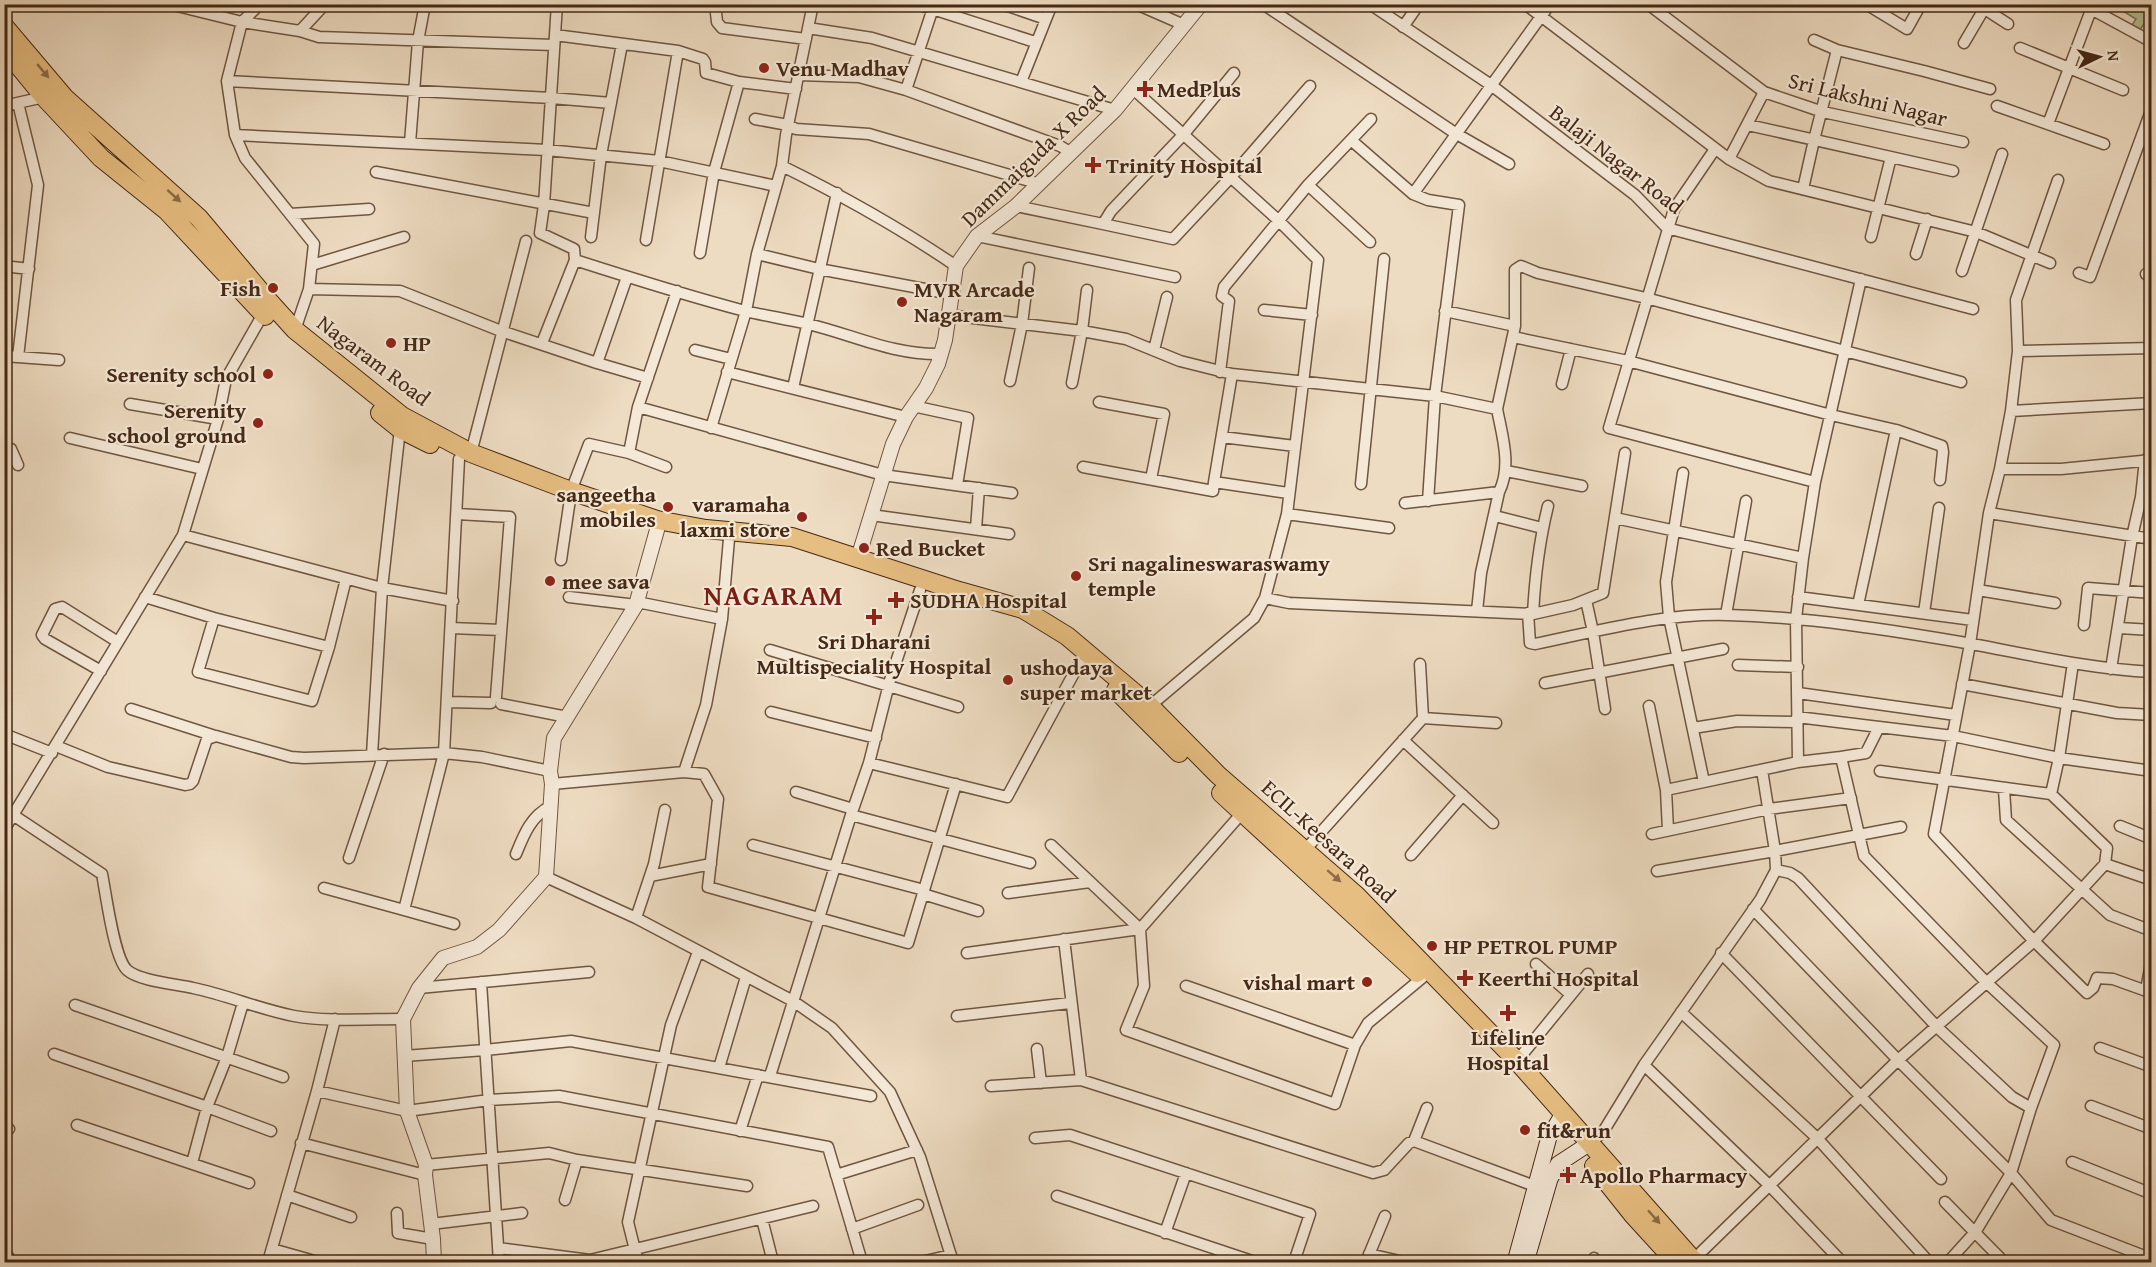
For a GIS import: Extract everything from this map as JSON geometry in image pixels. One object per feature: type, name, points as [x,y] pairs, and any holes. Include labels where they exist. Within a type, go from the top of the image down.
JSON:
[{"type":"main road","name":"Nagaram Road","points":[[4,26],[65,98],[199,218],[263,314],[292,343],[400,429],[657,530],[761,541],[857,563]]},
{"type":"main road","name":"Nagaram Road","points":[[4,48],[44,97],[118,174],[167,211],[295,330],[402,416],[465,456]]},
{"type":"main road","name":"Nagaram Road","points":[[571,495],[657,520],[706,529],[792,537],[857,563]]},
{"type":"main road","name":"ECIL-Keesara Road","points":[[857,563],[920,590],[1017,617],[1036,627],[1104,678],[1200,765],[1305,850],[1356,895],[1517,1061],[1560,1119]]},
{"type":"main road","name":"ECIL-Keesara Road","points":[[857,563],[1023,609],[1067,636],[1150,706],[1242,813],[1422,978],[1585,1146],[1633,1215],[1688,1262]]},
{"type":"main road","points":[[1526,1263],[1549,1137],[1560,1119]]},
{"type":"main road","points":[[1515,1263],[1541,1188],[1558,1164],[1585,1146]]},
{"type":"street","points":[[169,4],[204,9],[242,22],[300,31],[320,37],[554,40],[622,44],[678,51],[703,59],[706,73],[739,82],[796,89]]},
{"type":"street","points":[[260,4],[242,22],[227,81],[235,135],[245,158],[314,244],[309,289],[295,330]]},
{"type":"street","points":[[300,31],[325,4]]},
{"type":"street","points":[[410,143],[418,40],[425,4]]},
{"type":"street","points":[[542,343],[575,260],[573,249],[540,233],[544,205],[557,4]]},
{"type":"street","points":[[715,4],[717,22],[722,28],[872,38],[1114,110]]},
{"type":"street","points":[[711,428],[746,311],[757,254],[782,166],[788,125],[813,4]]},
{"type":"street","points":[[917,4],[933,7],[1035,42]]},
{"type":"street","points":[[1002,4],[1046,19]]},
{"type":"street","points":[[1020,82],[1052,4]]},
{"type":"street","points":[[1136,4],[1184,25]]},
{"type":"street","name":"Dammaiguda X Road","points":[[857,563],[893,444],[909,412],[926,388],[940,354],[956,266],[977,236],[1040,184],[1114,110],[1201,4]]},
{"type":"street","points":[[1263,4],[1455,133],[1509,164]]},
{"type":"street","name":"Balaji Nagar Road","points":[[1370,4],[1491,85],[1635,195],[1667,228],[1973,309]]},
{"type":"street","points":[[1403,27],[1419,4]]},
{"type":"street","points":[[1525,4],[1729,159],[1768,181],[1976,232],[2050,263]]},
{"type":"street","points":[[1413,194],[1550,4]]},
{"type":"street","name":"Sri Lakshni Nagar","points":[[1648,4],[1764,92],[1823,112],[1963,142]]},
{"type":"street","points":[[1866,4],[1906,28],[1921,4]]},
{"type":"street","points":[[906,90],[933,7]]},
{"type":"street","points":[[1964,43],[1980,7],[2008,24]]},
{"type":"street","points":[[2048,124],[2069,68],[2087,7],[2151,42]]},
{"type":"street","points":[[1814,40],[1837,50],[1990,89]]},
{"type":"street","points":[[591,237],[601,155],[622,44]]},
{"type":"street","points":[[2019,48],[2123,90]]},
{"type":"street","points":[[1803,189],[1837,50]]},
{"type":"street","points":[[646,240],[678,51]]},
{"type":"street","points":[[1102,224],[1111,211],[1183,135],[1234,73]]},
{"type":"street","points":[[799,75],[859,77],[906,90],[1060,146],[1072,153]]},
{"type":"street","points":[[227,81],[611,103]]},
{"type":"street","points":[[700,253],[714,172],[739,82]]},
{"type":"street","points":[[1016,206],[1173,239],[1231,177],[1310,86]]},
{"type":"street","points":[[1132,88],[1278,219],[1318,260],[1287,514],[1265,598],[1254,618],[1150,706]]},
{"type":"street","points":[[1729,159],[1764,92]]},
{"type":"street","points":[[4,106],[44,97]]},
{"type":"street","points":[[18,103],[38,185],[18,357]]},
{"type":"street","points":[[1997,106],[2104,144]]},
{"type":"street","points":[[2079,273],[2090,277],[2151,108]]},
{"type":"street","points":[[755,119],[799,129],[869,134],[1040,184]]},
{"type":"street","points":[[1220,372],[1229,301],[1222,296],[1224,287],[1278,219],[1371,119]]},
{"type":"street","points":[[1748,125],[1953,171]]},
{"type":"street","points":[[235,135],[547,150],[659,160],[776,186]]},
{"type":"street","points":[[1351,140],[1413,194],[1428,200],[1460,205],[1435,396],[1428,501]]},
{"type":"street","points":[[1715,148],[1674,209],[1609,428],[1815,482]]},
{"type":"street","points":[[1962,272],[2002,154]]},
{"type":"street","points":[[1871,237],[1891,157]]},
{"type":"street","points":[[782,166],[837,193],[906,232],[956,266]]},
{"type":"street","points":[[376,172],[594,213]]},
{"type":"street","points":[[2058,180],[2016,300],[2018,351],[2011,411],[1989,513],[1970,644],[1934,834],[2034,941],[2087,993],[2094,988],[2097,978],[2113,979],[2149,992],[2151,958]]},
{"type":"street","points":[[1308,185],[1370,242]]},
{"type":"street","points":[[793,387],[837,193]]},
{"type":"street","points":[[290,214],[369,209]]},
{"type":"street","points":[[1916,254],[1927,219]]},
{"type":"street","points":[[977,236],[1175,277]]},
{"type":"street","points":[[312,265],[404,237]]},
{"type":"street","points":[[404,910],[444,753],[457,514],[465,456],[526,241]]},
{"type":"street","points":[[757,254],[819,269],[951,294]]},
{"type":"street","points":[[575,260],[746,311],[808,324],[900,351],[940,354]]},
{"type":"street","points":[[1361,484],[1384,260]]},
{"type":"street","points":[[4,266],[29,268]]},
{"type":"street","points":[[1477,611],[1481,573],[1506,471],[1506,456],[1497,409],[1514,332],[1515,270],[1520,266],[1538,273],[1646,298],[1960,382]]},
{"type":"street","points":[[1010,381],[1022,324],[1029,268]]},
{"type":"street","points":[[597,363],[627,277]]},
{"type":"street","points":[[1798,762],[1796,619],[1803,558],[1815,482],[1861,279]]},
{"type":"street","points":[[309,289],[400,291],[501,331],[648,378]]},
{"type":"street","points":[[1072,383],[1087,290]]},
{"type":"street","points":[[629,453],[638,407],[677,291]]},
{"type":"street","points":[[1154,350],[1167,297]]},
{"type":"street","points":[[1264,310],[1312,315]]},
{"type":"street","points":[[1445,311],[1571,349],[1628,361],[1896,430],[1942,446],[1940,480]]},
{"type":"street","points":[[4,830],[183,535],[218,419],[226,378],[263,314]]},
{"type":"street","points":[[948,315],[1082,331],[1126,339],[1180,362],[1220,372],[1435,396],[1497,409]]},
{"type":"street","points":[[2018,351],[2151,348]]},
{"type":"street","points":[[1562,384],[1571,349]]},
{"type":"street","points":[[695,350],[731,359]]},
{"type":"street","points":[[4,356],[59,360]]},
{"type":"street","points":[[727,372],[909,412],[968,418],[957,485]]},
{"type":"street","points":[[1083,467],[1213,491],[1232,374]]},
{"type":"street","points":[[1099,402],[1164,414],[1151,479]]},
{"type":"street","points":[[2011,411],[2151,403]]},
{"type":"street","points":[[130,404],[218,419]]},
{"type":"street","points":[[638,407],[883,475],[1012,493]]},
{"type":"street","points":[[372,755],[382,588],[400,429]]},
{"type":"street","points":[[1858,605],[1896,430]]},
{"type":"street","points":[[1222,437],[1294,446]]},
{"type":"street","points":[[70,438],[202,469]]},
{"type":"street","points":[[561,560],[571,495],[589,444],[629,453],[666,466]]},
{"type":"street","points":[[4,448],[11,449],[18,465]]},
{"type":"street","points":[[1265,598],[1289,603],[1531,614],[1586,600],[1603,593],[1625,453]]},
{"type":"street","points":[[2000,469],[2061,469],[2148,460],[2146,497],[2132,537],[2111,669]]},
{"type":"street","points":[[1506,471],[1582,486]]},
{"type":"street","points":[[1683,473],[1666,582],[1669,617],[1704,782]]},
{"type":"street","points":[[1214,482],[1288,493]]},
{"type":"street","points":[[976,529],[979,488]]},
{"type":"street","points":[[1405,503],[1499,492]]},
{"type":"street","points":[[1726,615],[1746,501]]},
{"type":"street","points":[[1548,506],[1542,528],[1535,577],[1530,643],[1535,644],[1669,617],[1726,615],[1796,619],[1970,644],[2111,669],[2151,672]]},
{"type":"street","points":[[1924,613],[1939,508]]},
{"type":"street","points":[[1989,513],[2151,539]]},
{"type":"street","points":[[457,514],[510,517],[496,701]]},
{"type":"street","points":[[1287,514],[1389,528]]},
{"type":"street","points":[[871,515],[1009,534]]},
{"type":"street","points":[[1495,516],[1542,528]]},
{"type":"street","points":[[1615,518],[1803,558]]},
{"type":"street","points":[[434,1263],[425,1170],[407,1111],[403,1019],[419,988],[443,958],[477,947],[499,930],[546,877],[554,738],[637,603],[657,530]]},
{"type":"street","points":[[183,535],[382,588],[453,601]]},
{"type":"street","points":[[684,772],[706,705],[722,618],[729,539]]},
{"type":"street","points":[[214,618],[198,672],[312,701],[329,647],[346,579]]},
{"type":"street","points":[[2084,625],[2088,588],[2151,593]]},
{"type":"street","points":[[770,1076],[876,738],[888,686],[920,590]]},
{"type":"street","points":[[1978,590],[2055,603]]},
{"type":"street","points":[[145,597],[214,618],[329,647]]},
{"type":"street","points":[[569,597],[637,603],[722,618]]},
{"type":"street","points":[[1798,597],[1973,620]]},
{"type":"street","points":[[1586,600],[1605,709]]},
{"type":"street","points":[[101,671],[45,639],[42,635],[55,609],[62,607],[118,642]]},
{"type":"street","points":[[451,628],[501,630]]},
{"type":"street","points":[[2119,628],[2151,630]]},
{"type":"street","points":[[770,650],[958,707]]},
{"type":"street","points":[[1545,683],[1723,650]]},
{"type":"street","points":[[868,763],[1006,797],[1081,660]]},
{"type":"street","points":[[2051,795],[2059,758],[2073,663]]},
{"type":"street","points":[[1305,850],[1423,718],[1420,664]]},
{"type":"street","points":[[1738,665],[1798,667]]},
{"type":"street","points":[[1962,684],[2117,713],[2151,715]]},
{"type":"street","points":[[1798,693],[1956,715]]},
{"type":"street","points":[[448,702],[496,701],[567,717]]},
{"type":"street","points":[[1649,706],[1666,790],[1668,830]]},
{"type":"street","points":[[131,709],[291,757],[444,753],[482,757],[551,777],[684,772],[704,774],[718,799],[708,888],[908,943],[956,784]]},
{"type":"street","points":[[771,712],[876,738]]},
{"type":"street","points":[[1423,718],[1496,723]]},
{"type":"street","points":[[1693,728],[1737,721],[1797,719],[1953,736],[2059,758],[2151,771]]},
{"type":"street","points":[[1666,790],[1798,762],[1866,753],[1879,727]]},
{"type":"street","points":[[4,734],[108,768],[190,784],[193,782],[207,739],[216,736]]},
{"type":"street","points":[[1403,740],[1494,823]]},
{"type":"street","points":[[349,858],[384,754]]},
{"type":"street","points":[[1841,757],[1864,856],[1986,982],[2054,1046],[2031,1108],[2011,1173],[1976,1231],[1948,1263]]},
{"type":"street","points":[[1585,1146],[1604,1132],[1644,1065],[1754,909],[1776,870],[1762,770]]},
{"type":"street","points":[[1688,1262],[1898,1060],[2034,941],[2105,864],[2107,848],[2051,795],[1880,771]]},
{"type":"street","points":[[2004,789],[2006,820],[2110,915],[2151,931]]},
{"type":"street","points":[[796,792],[852,812],[1030,863]]},
{"type":"street","points":[[1411,855],[1463,795]]},
{"type":"street","points":[[1652,834],[1769,808],[1851,798]]},
{"type":"street","points":[[516,854],[531,822],[542,810],[551,806]]},
{"type":"street","points":[[636,918],[650,876],[665,810]]},
{"type":"street","points":[[967,953],[1140,929],[1242,813]]},
{"type":"street","points":[[13,815],[102,874],[118,953],[125,969],[140,977],[197,988],[243,1003],[296,1016],[403,1019]]},
{"type":"street","points":[[2120,826],[2151,839]]},
{"type":"street","points":[[1657,871],[1901,827]]},
{"type":"street","points":[[753,845],[924,892],[978,911]]},
{"type":"street","points":[[1051,845],[1140,929],[1144,986],[1126,1030],[1335,1104],[1355,1045],[1368,1023],[1422,978]]},
{"type":"street","points":[[650,876],[711,864]]},
{"type":"street","points":[[2105,864],[2151,880]]},
{"type":"street","points":[[1776,870],[1790,873],[1798,878],[1937,1027],[2012,1097],[2031,1108]]},
{"type":"street","points":[[546,877],[636,918],[793,1001],[832,1028],[890,1092],[917,1150],[952,1259],[921,1263]]},
{"type":"street","points":[[1008,893],[1090,882]]},
{"type":"street","points":[[324,888],[453,924]]},
{"type":"street","points":[[1754,909],[1898,1060],[2011,1173],[2051,1220],[2151,1259]]},
{"type":"street","points":[[1064,939],[1081,1080]]},
{"type":"street","points":[[638,1263],[628,1222],[671,1025],[698,952]]},
{"type":"street","points":[[1721,953],[1941,1179]]},
{"type":"street","points":[[1536,964],[1571,995]]},
{"type":"street","points":[[419,988],[589,972]]},
{"type":"street","points":[[1517,1061],[1588,974]]},
{"type":"street","points":[[719,1068],[746,977]]},
{"type":"street","points":[[481,982],[499,1263]]},
{"type":"street","points":[[1186,986],[1355,1045]]},
{"type":"street","points":[[192,1163],[207,1107],[227,1057],[243,1003]]},
{"type":"street","points":[[957,1016],[1070,1003]]},
{"type":"street","points":[[75,1005],[283,1077]]},
{"type":"street","points":[[1681,1012],[1817,1137],[1929,1263]]},
{"type":"street","points":[[268,1263],[317,1091],[334,1018]]},
{"type":"street","points":[[404,1056],[571,1041],[872,1096]]},
{"type":"street","points":[[2100,1047],[2151,1067]]},
{"type":"street","points":[[1037,1048],[1041,1083]]},
{"type":"street","points":[[54,1054],[271,1131]]},
{"type":"street","points":[[1644,1065],[1769,1185],[1842,1263]]},
{"type":"street","points":[[740,1131],[758,1075]]},
{"type":"street","points":[[991,1086],[1081,1080],[1374,1173],[1384,1170],[1409,1143],[1414,1141],[1541,1188]]},
{"type":"street","points":[[317,1091],[407,1111],[489,1100],[559,1096],[828,1147],[862,1263]]},
{"type":"street","points":[[2091,1107],[2151,1130]]},
{"type":"street","points":[[1414,1141],[1426,1108]]},
{"type":"street","points":[[78,1125],[249,1183]]},
{"type":"street","points":[[1035,1138],[1070,1135],[1310,1214],[1294,1263]]},
{"type":"street","points":[[301,1143],[425,1170],[494,1158],[549,1153],[577,1160],[747,1186]]},
{"type":"street","points":[[836,1175],[917,1150]]},
{"type":"street","points":[[565,1200],[577,1160]]},
{"type":"street","points":[[2072,1162],[2151,1194]]},
{"type":"street","points":[[1165,1233],[1186,1173]]},
{"type":"street","points":[[287,1195],[351,1217]]},
{"type":"street","points":[[1057,1196],[1255,1263]]},
{"type":"street","points":[[1945,1202],[1976,1231],[2004,1263]]},
{"type":"street","points":[[852,1229],[918,1205]]},
{"type":"street","points":[[498,1248],[590,1260],[813,1206]]},
{"type":"street","points":[[397,1213],[398,1233],[433,1239]]},
{"type":"street","points":[[431,1224],[522,1213]]},
{"type":"street","points":[[1385,1216],[1367,1258],[1404,1263]]},
{"type":"street","points":[[762,1219],[773,1263]]},
{"type":"street","points":[[273,1249],[318,1263]]},
{"type":"green space","points":[[2113,5],[2151,5],[2151,13],[2140,30],[2132,25],[2136,19]]},
{"type":"place","name":"Venu Madhav","points":[[764,68]]},
{"type":"place","name":"MedPlus","points":[[1145,89]]},
{"type":"place","name":"Trinity Hospital","points":[[1093,165]]},
{"type":"place","name":"Fish","points":[[273,288]]},
{"type":"place","name":"MVR Arcade Nagaram","points":[[902,302]]},
{"type":"place","name":"HP","points":[[391,343]]},
{"type":"place","name":"Serenity school","points":[[268,374]]},
{"type":"place","name":"Serenity school ground","points":[[258,423]]},
{"type":"place","name":"sangeetha mobiles","points":[[668,507]]},
{"type":"place","name":"varamaha laxmi store","points":[[802,517]]},
{"type":"place","name":"Red Bucket","points":[[864,548]]},
{"type":"place","name":"Sri nagalineswaraswamy temple","points":[[1076,576]]},
{"type":"place","name":"mee sava","points":[[550,581]]},
{"type":"place","name":"SUDHA Hospital","points":[[896,600]]},
{"type":"place","name":"Sri Dharani Multispeciality Hospital","points":[[874,617]]},
{"type":"place","name":"ushodaya super market","points":[[1008,680]]},
{"type":"place","name":"HP PETROL PUMP","points":[[1432,946]]},
{"type":"place","name":"Keerthi Hospital","points":[[1465,978]]},
{"type":"place","name":"vishal mart","points":[[1367,982]]},
{"type":"place","name":"Lifeline Hospital","points":[[1508,1013]]},
{"type":"place","name":"fit&run","points":[[1525,1130]]},
{"type":"place","name":"Apollo Pharmacy","points":[[1568,1175]]},
{"type":"district","name":"NAGARAM","points":[[774,595]]}]
